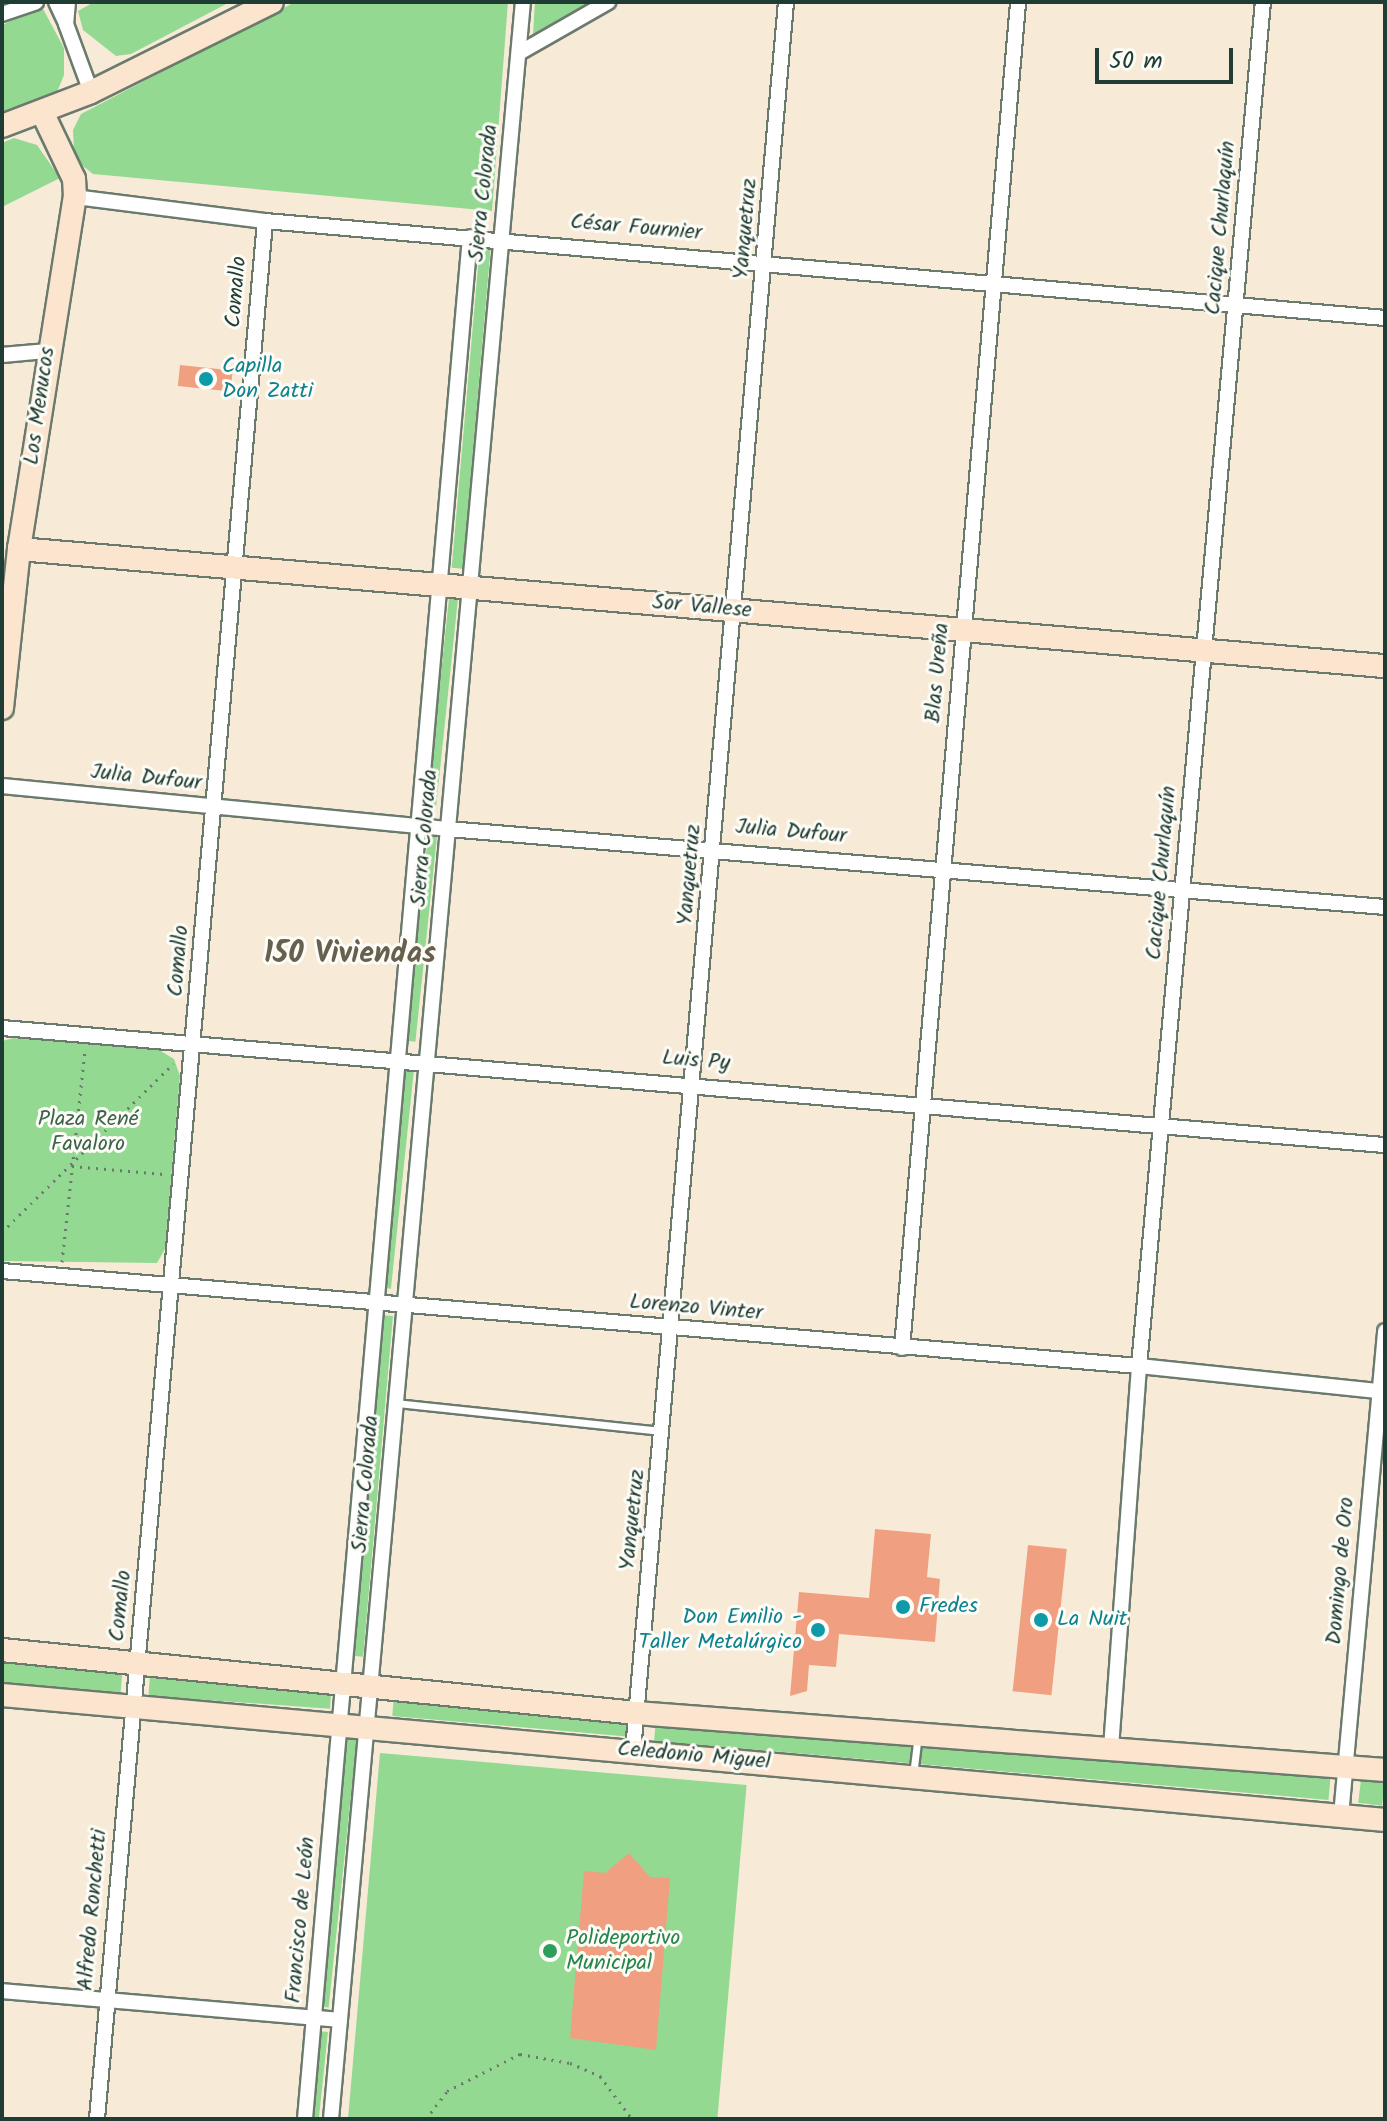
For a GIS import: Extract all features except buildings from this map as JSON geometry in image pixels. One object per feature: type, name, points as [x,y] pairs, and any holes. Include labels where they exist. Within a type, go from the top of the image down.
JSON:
[{"type":"street","points":[[2,14],[36,2]]},
{"type":"street","points":[[56,2],[91,92]]},
{"type":"street","points":[[66,24],[68,2]]},
{"type":"street","points":[[2,126],[91,92],[272,2]]},
{"type":"street","name":"Sierra Colorada","points":[[366,1726],[523,2]]},
{"type":"street","points":[[519,53],[608,2]]},
{"type":"street","name":"Yanquetruz","points":[[633,1751],[673,1328],[786,2]]},
{"type":"street","name":"Blas Ureña","points":[[902,1348],[1018,2]]},
{"type":"street","name":"Cacique Churlaquín","points":[[1111,1748],[1139,1366],[1263,2]]},
{"type":"street","name":"Los Menucos","points":[[2,708],[19,549],[47,351],[75,197],[74,179],[42,112]]},
{"type":"street","name":"César Fournier","points":[[75,197],[265,221],[501,239],[1385,318]]},
{"type":"street","name":"Comallo","points":[[133,1705],[175,1282],[233,565],[265,221]]},
{"type":"street","name":"Sierra Colorada","points":[[341,1724],[470,237]]},
{"type":"street","points":[[2,355],[47,351]]},
{"type":"street","name":"Sor Vallese","points":[[19,549],[1385,666]]},
{"type":"street","name":"Julia Dufour","points":[[2,786],[448,829],[714,848],[1385,907]]},
{"type":"street","name":"Luis Py","points":[[2,1028],[694,1083],[1385,1145]]},
{"type":"street","name":"Lorenzo Vinter","points":[[2,1271],[175,1282],[902,1348],[1139,1366],[1382,1392]]},
{"type":"street","name":"Domingo de Oro","points":[[1341,1816],[1382,1392],[1385,1331]]},
{"type":"street","name":"Celedonio Miguel","points":[[2,1650],[345,1681],[636,1713],[1385,1770]]},
{"type":"street","name":"Celedonio Miguel","points":[[2,1695],[1385,1820]]},
{"type":"street","name":"Alfredo Ronchetti","points":[[97,2119],[133,1705]]},
{"type":"street","name":"Francisco de León","points":[[305,2119],[341,1724]]},
{"type":"street","points":[[331,2119],[366,1726]]},
{"type":"street","points":[[2,1991],[340,2020]]},
{"type":"lane","points":[[396,1403],[663,1431]]},
{"type":"lane","points":[[913,1776],[919,1734]]},
{"type":"path","points":[[61,1274],[87,1035]]},
{"type":"path","points":[[2,1232],[194,1043]]},
{"type":"path","points":[[72,1166],[182,1175]]},
{"type":"path","points":[[426,2119],[447,2091],[520,2054],[570,2063],[600,2076],[632,2119]]},
{"type":"green space","points":[[94,2],[230,2],[131,54],[116,56],[83,30],[78,11]]},
{"type":"green space","points":[[295,2],[508,2],[492,211],[93,174],[83,166],[74,151],[73,130],[81,114]]},
{"type":"green space","points":[[535,2],[590,2],[533,35]]},
{"type":"green space","points":[[42,7],[64,48],[64,75],[57,92],[2,112],[2,25]]},
{"type":"green space","points":[[14,138],[37,145],[60,178],[2,207],[2,143]]},
{"type":"green space","points":[[480,244],[491,245],[463,569],[452,568]]},
{"type":"green space","points":[[449,598],[458,599],[436,809],[427,808]]},
{"type":"green space","points":[[428,836],[437,837],[415,1042],[406,1041]]},
{"type":"green space","name":"Plaza René Favaloro","points":[[14,1038],[159,1050],[174,1059],[180,1076],[165,1249],[157,1263],[2,1261],[2,1041]]},
{"type":"green space","points":[[404,1069],[414,1070],[391,1289],[381,1288]]},
{"type":"green space","points":[[381,1315],[393,1316],[363,1657],[351,1656]]},
{"type":"green space","points":[[2,1660],[123,1671],[120,1695],[2,1685]]},
{"type":"green space","points":[[150,1674],[332,1687],[330,1709],[148,1696]]},
{"type":"green space","points":[[394,1696],[628,1716],[626,1736],[392,1716]]},
{"type":"green space","points":[[656,1719],[1330,1778],[1329,1800],[654,1741]]},
{"type":"green space","points":[[347,1737],[357,1738],[329,2008],[319,2007]]},
{"type":"green space","name":"Polideportivo Municipal","points":[[380,1753],[747,1785],[717,2119],[348,2119]]},
{"type":"green space","points":[[1361,1780],[1385,1783],[1382,1806],[1358,1803]]},
{"type":"green space","points":[[318,2031],[328,2032],[319,2119],[309,2119]]},
{"type":"place","name":"Capilla Don Zatti","points":[[206,379]]},
{"type":"place","name":"Fredes","points":[[903,1607]]},
{"type":"place","name":"La Nuit","points":[[1041,1620]]},
{"type":"place","name":"Don Emilio - Taller Metalúrgico","points":[[818,1630]]},
{"type":"place","name":"Polideportivo Municipal","points":[[550,1951]]},
{"type":"district","name":"150 Viviendas","points":[[350,954]]}]
